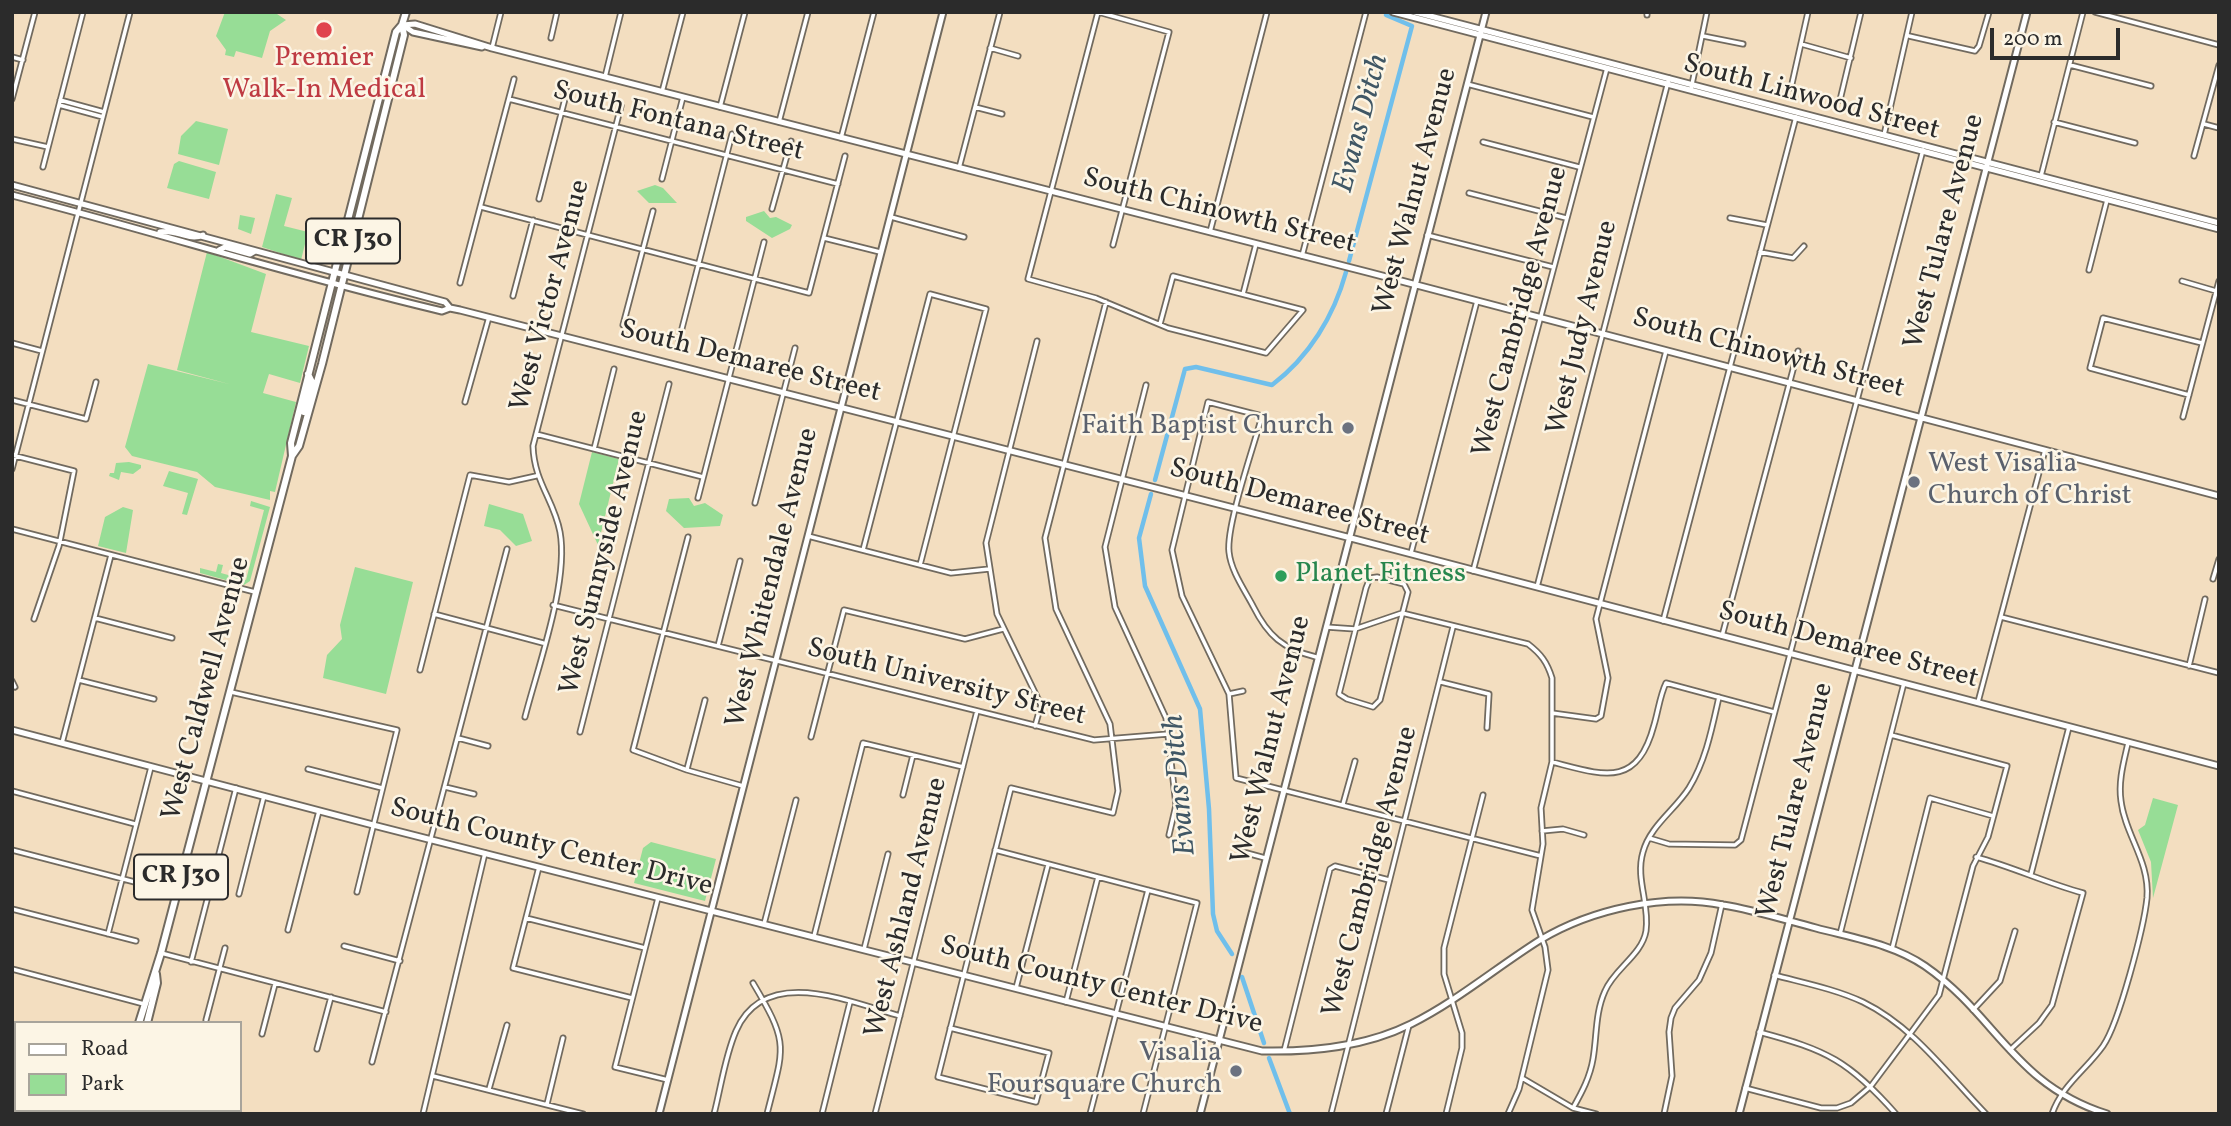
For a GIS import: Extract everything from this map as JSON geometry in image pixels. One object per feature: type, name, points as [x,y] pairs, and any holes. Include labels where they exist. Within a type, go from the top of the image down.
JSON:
[{"type":"main road","name":"West Caldwell Avenue","points":[[144,1021],[157,983],[156,974],[292,456],[291,443],[396,33],[402,25],[405,12]]},
{"type":"main road","name":"West Caldwell Avenue","points":[[292,456],[299,446],[307,419],[342,286],[404,34],[402,25]]},
{"type":"main road","points":[[369,179],[368,167],[379,122],[376,115]]},
{"type":"main road","points":[[307,419],[304,413],[312,382],[308,374]]},
{"type":"main road","name":"West Caldwell Avenue","points":[[143,1021],[150,981],[156,974]]},
{"type":"street","points":[[12,99],[35,12]]},
{"type":"street","points":[[43,167],[83,12]]},
{"type":"street","points":[[12,469],[130,12]]},
{"type":"street","points":[[492,48],[501,12]]},
{"type":"street","points":[[551,38],[557,12]]},
{"type":"street","points":[[605,77],[621,12]]},
{"type":"street","points":[[662,92],[683,12]]},
{"type":"street","points":[[720,107],[745,12]]},
{"type":"street","points":[[779,122],[807,12]]},
{"type":"street","points":[[841,138],[874,12]]},
{"type":"street","name":"West Whitendale Avenue","points":[[659,1114],[839,407],[943,12]]},
{"type":"street","points":[[959,168],[1000,12]]},
{"type":"street","points":[[1113,245],[1169,32],[1098,12],[1028,279],[1106,302],[1160,324],[1266,353],[1303,310],[1173,276],[1160,324]]},
{"type":"street","points":[[1210,232],[1267,12]]},
{"type":"street","points":[[1302,256],[1366,12]]},
{"type":"street","name":"South Linwood Street","points":[[1393,12],[1919,144],[2046,183],[2219,229]]},
{"type":"street","name":"South Linwood Street","points":[[1415,12],[1481,32]]},
{"type":"street","name":"West Walnut Avenue","points":[[1199,1114],[1347,537],[1486,12]]},
{"type":"street","points":[[1691,87],[1707,12]]},
{"type":"street","points":[[1791,88],[1808,12]]},
{"type":"street","points":[[1840,100],[1861,12]]},
{"type":"street","points":[[1884,135],[1909,36],[1912,12]]},
{"type":"street","points":[[1909,36],[1975,51],[1989,12]]},
{"type":"street","points":[[2046,183],[2040,176],[2083,12]]},
{"type":"street","points":[[2095,12],[2219,45]]},
{"type":"street","name":"West Tulare Avenue","points":[[1738,1114],[2025,13]]},
{"type":"street","name":"South Chinowth Street","points":[[402,25],[415,24],[492,48],[1414,284],[2219,496]]},
{"type":"street","points":[[1703,36],[1743,44]]},
{"type":"street","points":[[1801,44],[1851,58]]},
{"type":"street","points":[[990,48],[1018,55]]},
{"type":"street","points":[[12,57],[23,60]]},
{"type":"street","name":"West Cambridge Avenue","points":[[1473,571],[1607,65]]},
{"type":"street","points":[[2070,65],[2151,86]]},
{"type":"street","points":[[2194,156],[2219,65]]},
{"type":"street","points":[[460,283],[514,79]]},
{"type":"street","name":"West Judy Avenue","points":[[1537,587],[1668,81]]},
{"type":"street","points":[[1467,84],[1593,117]]},
{"type":"street","points":[[539,199],[567,92]]},
{"type":"street","points":[[662,179],[683,97]]},
{"type":"street","name":"South Fontana Street","points":[[509,99],[838,184]]},
{"type":"street","points":[[59,103],[103,114]]},
{"type":"street","name":"West Victor Avenue","points":[[525,717],[561,569],[560,533],[536,476],[533,446],[621,106]]},
{"type":"street","points":[[975,107],[1002,114]]},
{"type":"street","points":[[1663,621],[1796,114]]},
{"type":"street","name":"South Linwood Street","points":[[1796,114],[1923,150],[2040,176],[2219,223]]},
{"type":"street","points":[[2054,122],[2135,143]]},
{"type":"street","points":[[2203,124],[2219,128]]},
{"type":"street","points":[[678,340],[732,134]]},
{"type":"street","points":[[12,139],[48,147]]},
{"type":"street","points":[[772,209],[790,141]]},
{"type":"street","points":[[1483,142],[1579,167]]},
{"type":"street","points":[[1649,838],[1668,844],[1739,844],[1923,150],[1919,144]]},
{"type":"street","points":[[481,206],[809,293],[845,156]]},
{"type":"street","name":"South Demaree Street","points":[[12,185],[445,302],[450,308]]},
{"type":"street","points":[[1469,192],[1566,218]]},
{"type":"street","name":"South Demaree Street","points":[[12,195],[219,250],[332,284],[442,311],[450,308],[489,317],[1347,537],[2219,766]]},
{"type":"street","points":[[2089,270],[2107,200],[2135,201]]},
{"type":"street","points":[[623,325],[653,211]]},
{"type":"street","points":[[889,217],[964,237]]},
{"type":"street","points":[[1730,218],[1767,225]]},
{"type":"street","points":[[513,296],[533,220]]},
{"type":"street","points":[[157,233],[166,230],[195,238],[203,235]]},
{"type":"street","points":[[1427,235],[1553,267]]},
{"type":"street","points":[[824,238],[880,252]]},
{"type":"street","points":[[698,498],[764,242]]},
{"type":"street","points":[[1243,294],[1256,244]]},
{"type":"street","points":[[1760,252],[1793,258],[1804,246]]},
{"type":"street","points":[[219,250],[225,247],[250,254],[255,251]]},
{"type":"street","points":[[2182,281],[2216,291]]},
{"type":"street","points":[[2183,417],[2219,281]]},
{"type":"street","points":[[863,551],[930,294],[986,309],[920,565]]},
{"type":"street","points":[[1411,554],[1477,301]]},
{"type":"street","points":[[950,1028],[1049,1053],[1036,1102],[938,1077],[950,1028],[1011,788],[1113,813],[1118,791],[1108,718],[1054,603],[1045,538],[1106,302]]},
{"type":"street","points":[[465,402],[489,317]]},
{"type":"street","points":[[2189,395],[2090,368],[2103,318],[2202,343]]},
{"type":"street","points":[[1035,726],[1041,705],[1003,628],[995,605],[987,535],[1037,341]]},
{"type":"street","points":[[12,343],[43,351]]},
{"type":"street","points":[[755,503],[795,348]]},
{"type":"street","points":[[1552,713],[1599,719],[1608,687],[1597,627],[1600,604],[1666,351]]},
{"type":"street","points":[[1722,636],[1798,351]]},
{"type":"street","points":[[594,449],[614,369]]},
{"type":"street","points":[[12,400],[86,419],[96,382]]},
{"type":"street","name":"West Sunnyside Avenue","points":[[580,732],[668,384]]},
{"type":"street","points":[[1146,385],[1106,540],[1112,594],[1119,617],[1160,701],[1168,734],[1176,805],[1170,835]]},
{"type":"street","points":[[1316,657],[1287,648],[1263,627],[1233,568],[1229,554],[1237,509],[1262,416],[1208,402],[1172,550],[1177,583],[1229,694],[1236,778],[1541,856]]},
{"type":"street","points":[[536,434],[703,477]]},
{"type":"street","points":[[1978,703],[2045,450]]},
{"type":"street","points":[[14,455],[74,471],[60,542],[34,619]]},
{"type":"street","points":[[420,670],[470,475],[509,482],[536,476]]},
{"type":"street","points":[[12,529],[255,592]]},
{"type":"street","points":[[806,536],[961,573],[989,569]]},
{"type":"street","points":[[688,537],[633,750],[687,770],[743,786]]},
{"type":"street","points":[[372,1062],[507,550]]},
{"type":"street","points":[[62,743],[111,555]]},
{"type":"street","points":[[2213,579],[2219,559]]},
{"type":"street","points":[[718,646],[740,561]]},
{"type":"street","points":[[1377,577],[1407,587],[1402,613],[1380,700],[1373,707],[1346,699],[1339,694],[1370,578],[1377,577]]},
{"type":"street","points":[[2189,666],[2205,599]]},
{"type":"street","name":"South University Street","points":[[553,605],[1094,740],[1168,734]]},
{"type":"street","points":[[811,737],[844,610],[965,639],[1003,628]]},
{"type":"street","points":[[1324,626],[1355,629],[1402,613],[1528,644],[1542,654],[1549,667],[1552,762],[1541,808],[1541,856],[1532,910],[1547,958],[1546,984],[1522,1078],[1508,1114]]},
{"type":"street","points":[[434,614],[544,642]]},
{"type":"street","points":[[2001,617],[2219,673]]},
{"type":"street","points":[[95,618],[172,638]]},
{"type":"street","name":"West Cambridge Avenue","points":[[1331,1114],[1453,627]]},
{"type":"street","points":[[79,680],[155,699]]},
{"type":"street","points":[[12,681],[15,687]]},
{"type":"street","points":[[1441,682],[1489,694],[1487,728]]},
{"type":"street","points":[[1552,762],[1609,775],[1630,769],[1647,750],[1666,683],[1774,712]]},
{"type":"street","points":[[1840,934],[1904,683]]},
{"type":"street","points":[[229,691],[397,730],[357,892]]},
{"type":"street","points":[[1229,694],[1243,691]]},
{"type":"street","points":[[1573,1108],[1589,1076],[1596,1021],[1604,993],[1619,969],[1643,941],[1646,923],[1640,865],[1649,838],[1696,774],[1720,697]]},
{"type":"street","points":[[687,770],[705,700]]},
{"type":"street","name":"West Ashland Avenue","points":[[875,1114],[978,711]]},
{"type":"street","points":[[2031,874],[2069,727]]},
{"type":"street","name":"South County Center Drive","points":[[12,730],[373,825],[1262,1051],[1347,1045],[1409,1025],[1542,939],[1586,919],[1644,904],[1691,901],[1722,904],[1892,949],[1944,981],[2009,1052],[2061,1094],[2107,1114]]},
{"type":"street","points":[[1745,1088],[1821,1108],[1837,1108],[1851,1104],[1871,1086],[1934,1005],[1944,981],[1976,857],[1988,836],[2007,766],[1891,735]]},
{"type":"street","points":[[458,738],[488,746]]},
{"type":"street","points":[[814,936],[863,743],[963,768]]},
{"type":"street","points":[[2052,1114],[2061,1094],[2102,1048],[2113,1028],[2146,901],[2142,855],[2127,825],[2121,800],[2122,768],[2128,743]]},
{"type":"street","points":[[903,795],[913,755]]},
{"type":"street","points":[[1343,804],[1355,761]]},
{"type":"street","points":[[108,934],[150,766]]},
{"type":"street","points":[[308,769],[382,788]]},
{"type":"street","points":[[445,787],[474,794]]},
{"type":"street","points":[[191,962],[236,788]]},
{"type":"street","points":[[12,791],[136,824]]},
{"type":"street","points":[[1446,1114],[1462,1048],[1460,1017],[1444,974],[1444,948],[1483,795]]},
{"type":"street","points":[[239,894],[264,796]]},
{"type":"street","points":[[1892,949],[1930,798],[1993,816]]},
{"type":"street","points":[[764,924],[796,800]]},
{"type":"street","points":[[288,930],[319,811]]},
{"type":"street","points":[[1542,831],[1563,830],[1584,835]]},
{"type":"street","points":[[12,850],[177,893]]},
{"type":"street","points":[[995,850],[1197,902],[1143,1114]]},
{"type":"street","points":[[1242,852],[1265,858]]},
{"type":"street","points":[[423,1114],[459,973],[459,952],[485,853]]},
{"type":"street","points":[[864,949],[888,854]]},
{"type":"street","points":[[1976,857],[2083,893],[2052,1004],[2039,1023],[2009,1052]]},
{"type":"street","points":[[1016,988],[1048,864]]},
{"type":"street","points":[[539,867],[513,968],[632,998]]},
{"type":"street","points":[[1284,1051],[1332,867],[1389,880]]},
{"type":"street","points":[[1066,1002],[1098,877]]},
{"type":"street","points":[[1090,1114],[1148,890]]},
{"type":"street","points":[[658,897],[615,1067],[668,1080]]},
{"type":"street","points":[[1664,1114],[1672,1076],[1669,1032],[1671,1018],[1675,1008],[1699,980],[1711,953],[1722,904]]},
{"type":"street","points":[[12,909],[136,941]]},
{"type":"street","points":[[526,918],[645,948]]},
{"type":"street","points":[[1973,1011],[2000,981],[2015,931]]},
{"type":"street","points":[[344,946],[400,961]]},
{"type":"street","points":[[206,1020],[225,948]]},
{"type":"street","points":[[162,953],[386,1012]]},
{"type":"street","points":[[12,969],[144,1004]]},
{"type":"street","points":[[1774,975],[1861,1001],[1911,1034],[1986,1114]]},
{"type":"street","points":[[753,983],[778,1026],[782,1052],[767,1114]]},
{"type":"street","points":[[262,1034],[275,984]]},
{"type":"street","points":[[714,1114],[735,1033],[748,1013],[764,1001],[798,991],[900,1016]]},
{"type":"street","points":[[317,1049],[331,997]]},
{"type":"street","points":[[822,1114],[850,1002]]},
{"type":"street","points":[[489,1089],[507,1025]]},
{"type":"street","points":[[1386,1114],[1409,1025]]},
{"type":"street","points":[[1759,1032],[1826,1053],[1847,1065],[1871,1086],[1896,1114]]},
{"type":"street","points":[[547,1104],[564,1038]]},
{"type":"street","points":[[433,1076],[583,1114]]},
{"type":"street","points":[[1522,1078],[1573,1108],[1596,1114]]},
{"type":"green space","points":[[225,12],[274,12],[286,20],[270,31],[262,58],[236,51],[234,57],[225,55],[226,50],[216,36]]},
{"type":"green space","points":[[196,121],[228,129],[219,165],[178,154],[181,136]]},
{"type":"green space","points":[[179,161],[216,172],[209,199],[167,188],[174,164]]},
{"type":"green space","points":[[655,185],[663,188],[677,203],[649,203],[637,191]]},
{"type":"green space","points":[[276,194],[292,198],[284,226],[308,232],[301,260],[262,247]]},
{"type":"green space","points":[[764,211],[770,218],[776,217],[792,225],[790,229],[772,238],[746,221],[746,217]]},
{"type":"green space","points":[[240,215],[255,218],[251,234],[238,229]]},
{"type":"green space","points":[[207,252],[266,274],[251,332],[309,346],[300,383],[269,374],[263,393],[296,402],[275,492],[270,491],[270,500],[215,487],[197,472],[132,456],[125,447],[148,364],[229,384],[177,370]]},
{"type":"green space","points":[[592,452],[619,459],[598,545],[579,504]]},
{"type":"green space","points":[[116,463],[141,465],[141,468],[133,474],[121,472],[119,480],[109,476],[114,473]]},
{"type":"green space","points":[[169,471],[198,479],[187,515],[182,514],[188,493],[163,486]]},
{"type":"green space","points":[[689,498],[694,506],[705,503],[723,515],[720,526],[684,528],[666,511],[669,499]]},
{"type":"green space","points":[[251,501],[270,507],[250,581],[244,585],[200,573],[200,568],[216,572],[218,564],[223,565],[221,573],[246,580],[264,510],[250,506]]},
{"type":"green space","points":[[489,504],[523,514],[532,541],[516,546],[500,530],[484,526]]},
{"type":"green space","points":[[123,507],[133,510],[126,553],[98,546],[105,517]]},
{"type":"green space","points":[[355,567],[413,582],[386,694],[323,678],[327,655],[342,639],[340,625]]},
{"type":"green space","points":[[2153,798],[2178,805],[2153,898],[2151,862],[2138,830],[2145,825]]},
{"type":"green space","points":[[651,842],[716,859],[705,901],[634,883],[643,848]]},
{"type":"waterway","name":"Evans Ditch","points":[[1349,261],[1412,26],[1386,15]]},
{"type":"waterway","name":"Evans Ditch","points":[[1155,480],[1185,369],[1196,367],[1272,385],[1309,349],[1335,304],[1346,272]]},
{"type":"waterway","name":"Evans Ditch","points":[[1151,494],[1139,538],[1145,586],[1200,709],[1209,809],[1213,914],[1217,931],[1232,954]]},
{"type":"waterway","name":"Evans Ditch","points":[[1242,977],[1264,1043]]},
{"type":"waterway","name":"Evans Ditch","points":[[1269,1058],[1290,1114]]},
{"type":"place","name":"Premier Walk-In Medical","points":[[324,30]]},
{"type":"place","name":"Faith Baptist Church","points":[[1348,428]]},
{"type":"place","name":"West Visalia Church of Christ","points":[[1914,482]]},
{"type":"place","name":"Planet Fitness","points":[[1281,576]]},
{"type":"place","name":"Visalia Foursquare Church","points":[[1236,1071]]}]
